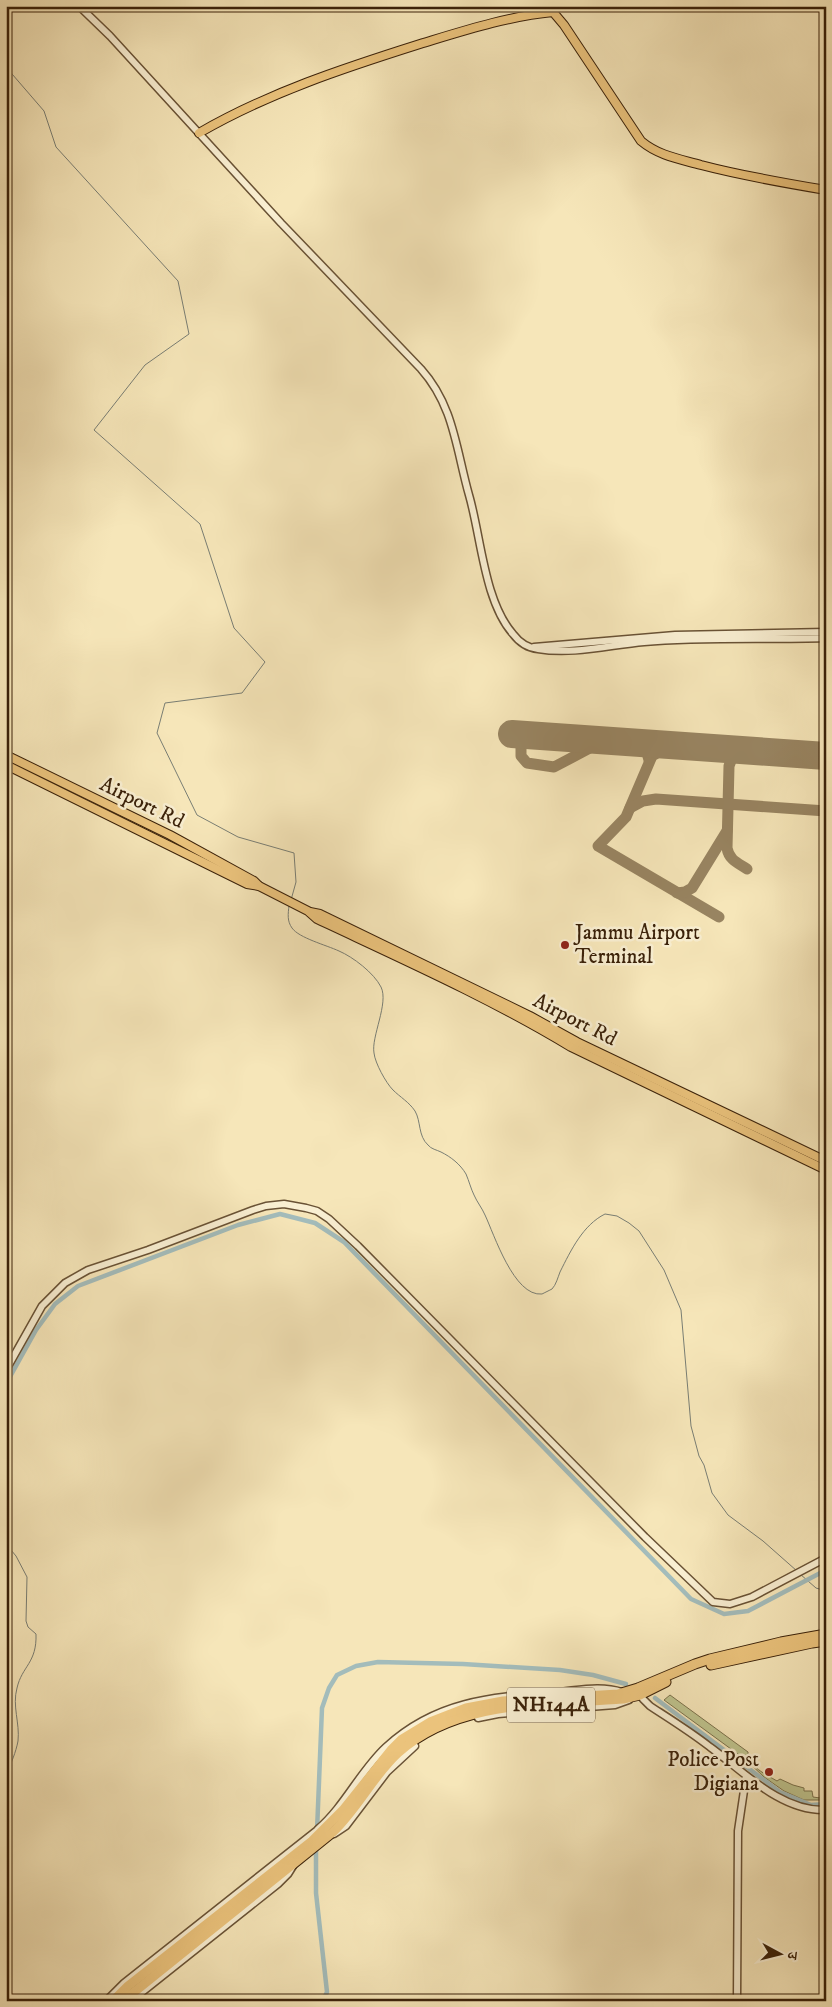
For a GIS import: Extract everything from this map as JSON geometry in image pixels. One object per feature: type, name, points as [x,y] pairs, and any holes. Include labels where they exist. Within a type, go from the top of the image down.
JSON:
[{"type":"highway","name":"NH144A","points":[[365,1787],[382,1759],[402,1740],[423,1726],[450,1713],[478,1704],[502,1700],[623,1692],[637,1694],[695,1664],[710,1659],[781,1642],[826,1634]]},
{"type":"highway","name":"NH144A","points":[[124,2001],[294,1864],[389,1762],[405,1747],[428,1732],[492,1710],[537,1708],[637,1694],[679,1675],[714,1664],[826,1641]]},
{"type":"highway","name":"NH144A","points":[[113,2001],[155,1964],[318,1837]]},
{"type":"main road","points":[[199,133],[221,120],[277,94],[331,73],[448,36],[534,14],[553,12],[564,25],[642,141],[650,148],[666,156],[746,177],[826,190]]},
{"type":"main road","name":"Airport Rd","points":[[6,755],[170,835],[254,880],[260,886]]},
{"type":"main road","points":[[6,765],[247,884],[260,886],[306,910],[317,919],[395,955],[541,1028],[571,1047],[826,1170]]},
{"type":"main road","name":"Airport Rd","points":[[306,910],[320,914],[438,970],[577,1042],[826,1161]]},
{"type":"street","points":[[79,6],[110,36],[281,223],[421,369],[436,388],[446,406],[489,581],[498,610],[504,623],[513,635],[531,648],[560,650],[645,642],[826,638]]},
{"type":"street","points":[[531,648],[622,638],[675,635],[826,632]]},
{"type":"street","points":[[6,1370],[42,1306],[65,1283],[83,1272],[184,1237],[260,1207],[284,1204],[306,1208],[317,1211],[329,1219],[358,1246],[708,1598],[718,1603],[736,1603],[752,1597],[826,1558]]},
{"type":"street","points":[[637,1694],[650,1706],[711,1747],[746,1776],[789,1803],[809,1809],[826,1810]]},
{"type":"street","points":[[737,2001],[738,1831],[746,1776]]},
{"type":"street","points":[[106,2001],[124,1983],[318,1837]]},
{"type":"street","points":[[131,2001],[278,1884],[288,1874],[294,1864]]},
{"type":"green space","points":[[670,1695],[748,1752],[751,1762],[763,1773],[777,1781],[780,1779],[804,1788],[804,1791],[812,1791],[813,1797],[820,1798],[821,1790],[826,1790],[826,1800],[804,1800],[784,1791],[764,1777],[746,1760],[664,1700]]},
{"type":"waterway","points":[[6,67],[44,111],[56,147],[178,281],[189,334],[145,365],[94,430],[200,524],[234,628],[265,662],[242,693],[165,703],[157,733],[197,815],[238,837],[294,853],[296,882],[291,900]]},
{"type":"waterway","points":[[289,906],[290,925],[295,932],[350,957],[363,966],[378,982],[383,994],[383,1002],[375,1038],[374,1053],[384,1078],[390,1087],[415,1111],[425,1141],[431,1148],[452,1159],[466,1174],[506,1263],[523,1286],[532,1292],[542,1294],[552,1289],[578,1239],[590,1225],[605,1214],[617,1216],[639,1231],[664,1270],[681,1310],[691,1426],[712,1493],[728,1515],[763,1541],[797,1571]]},
{"type":"waterway","points":[[6,1384],[36,1330],[55,1304],[78,1286],[238,1225],[280,1214],[315,1223],[344,1242],[691,1599],[724,1614],[748,1611],[826,1570]]},
{"type":"waterway","points":[[6,1548],[11,1550],[16,1556],[27,1577],[26,1621],[28,1627],[36,1634],[36,1644],[32,1658],[22,1674],[17,1688],[15,1701],[18,1741],[6,1774]]},
{"type":"waterway","points":[[800,1574],[816,1588],[826,1591]]},
{"type":"waterway","points":[[317,1831],[322,1708],[329,1688],[337,1675],[356,1666],[378,1662],[463,1664],[560,1670],[593,1675],[626,1684]]},
{"type":"waterway","points":[[655,1698],[780,1792],[811,1805],[826,1804]]},
{"type":"waterway","points":[[316,1847],[316,1893],[327,1992],[323,2001]]},
{"type":"taxiway","points":[[567,738],[541,732],[530,733],[521,743],[521,756],[527,763],[554,767],[605,740]]},
{"type":"taxiway","points":[[642,743],[649,760]]},
{"type":"taxiway","points":[[670,745],[652,756],[626,817],[598,846],[719,917]]},
{"type":"taxiway","points":[[740,750],[732,758],[729,766],[727,848],[732,858],[747,869]]},
{"type":"taxiway","points":[[630,808],[643,801],[656,799],[826,811]]},
{"type":"taxiway","points":[[677,893],[685,892],[692,888],[727,831]]},
{"type":"runway","points":[[512,734],[826,756]]},
{"type":"place","name":"Jammu Airport Terminal","points":[[565,945]]},
{"type":"place","name":"Police Post Digiana","points":[[769,1772]]}]
